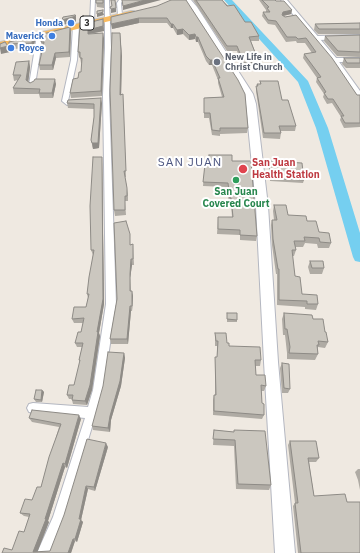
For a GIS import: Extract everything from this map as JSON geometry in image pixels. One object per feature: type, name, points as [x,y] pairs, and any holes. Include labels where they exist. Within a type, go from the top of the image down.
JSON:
[{"type":"highway","name":"3","points":[[0,45],[139,11]]},
{"type":"main road","points":[[187,0],[195,8],[249,94],[262,206],[271,362],[285,553]]},
{"type":"street","points":[[92,22],[93,0]]},
{"type":"street","points":[[44,553],[59,517],[92,413],[98,390],[111,304],[103,100],[108,48],[106,19],[107,0]]},
{"type":"street","points":[[120,15],[119,3],[121,0]]},
{"type":"street","points":[[284,0],[335,60],[360,96]]},
{"type":"street","points":[[76,26],[74,60],[65,101],[67,103],[85,101]]},
{"type":"street","points":[[32,85],[40,35]]},
{"type":"street","points":[[317,38],[360,37]]},
{"type":"street","points":[[335,60],[360,60]]},
{"type":"street","points":[[33,408],[92,413]]},
{"type":"building","points":[[96,0],[103,0],[103,3],[96,3]]},
{"type":"building","points":[[111,0],[115,0],[116,8],[111,9]]},
{"type":"building","points":[[122,0],[145,0],[123,6]]},
{"type":"building","points":[[171,0],[186,0],[238,80],[245,94],[248,128],[220,128],[220,131],[212,130],[210,113],[204,113],[204,98],[224,97],[218,78],[220,78],[212,60],[206,56],[198,37],[196,37],[195,34],[189,35],[183,29],[177,30],[167,18],[139,18],[111,24],[111,17],[157,6]]},
{"type":"building","points":[[196,0],[222,0],[227,6],[234,5],[245,22],[251,22],[259,36],[249,37],[258,60],[256,60],[257,62],[244,63],[237,46],[227,46]]},
{"type":"building","points":[[262,0],[284,1],[292,10],[283,12],[282,15],[285,17],[296,15],[332,58],[357,95],[360,95],[360,123],[345,123],[341,116],[344,116],[333,99],[328,99],[324,93],[326,92],[317,78],[321,77],[304,54],[316,52],[306,38],[298,39],[296,37],[287,37],[276,21],[268,20],[263,12],[270,12],[267,8],[269,7]]},
{"type":"building","points":[[103,10],[103,12],[97,14],[97,11]]},
{"type":"building","points":[[76,16],[62,20],[63,17]]},
{"type":"building","points":[[103,19],[103,26],[88,30],[88,34],[103,33],[101,91],[70,93],[73,79],[78,78],[79,72],[81,72],[82,58],[80,58],[80,52],[78,52],[80,25]]},
{"type":"building","points":[[360,23],[360,29],[319,29],[315,24]]},
{"type":"building","points":[[70,27],[69,52],[55,53],[52,65],[39,65],[44,42],[41,42],[43,34]]},
{"type":"building","points":[[112,33],[120,33],[120,95],[123,94],[126,171],[124,171],[127,188],[127,196],[125,196],[125,210],[114,210],[110,90]]},
{"type":"building","points":[[360,35],[360,52],[338,51],[325,36]]},
{"type":"building","points":[[33,36],[32,43],[9,44],[9,42]]},
{"type":"building","points":[[5,42],[8,46],[0,48],[0,44]]},
{"type":"building","points":[[344,58],[360,58],[360,63],[347,63]]},
{"type":"building","points":[[29,61],[26,80],[30,83],[35,79],[55,79],[52,93],[39,93],[40,89],[13,88],[21,75],[13,75],[16,62]]},
{"type":"building","points":[[260,81],[278,81],[282,100],[288,100],[296,126],[279,126],[281,133],[264,133],[256,86],[258,86],[257,84],[261,84]]},
{"type":"building","points":[[101,98],[98,143],[92,143],[94,104],[67,103],[68,100]]},
{"type":"building","points":[[209,155],[232,155],[232,161],[251,161],[257,236],[240,235],[240,230],[218,229],[218,217],[233,217],[231,198],[228,183],[203,182],[205,164],[209,164]]},
{"type":"building","points":[[93,157],[102,157],[103,299],[90,385],[85,401],[72,400],[73,395],[67,395],[69,385],[74,385],[83,343],[75,343],[78,332],[81,332],[84,318],[72,319],[74,307],[86,307],[94,250],[91,250],[90,206]]},
{"type":"building","points":[[269,161],[302,163],[304,180],[270,178]]},
{"type":"building","points":[[274,205],[286,205],[288,215],[306,216],[307,221],[316,221],[319,232],[329,233],[331,243],[320,242],[319,238],[304,237],[305,241],[294,241],[296,250],[292,250],[295,276],[300,277],[302,294],[317,295],[318,304],[307,304],[307,301],[279,300],[279,269],[273,239],[272,220],[277,220]]},
{"type":"building","points":[[126,221],[130,234],[130,245],[133,244],[133,259],[131,259],[130,274],[132,306],[130,306],[127,339],[110,339],[117,299],[114,223]]},
{"type":"building","points":[[310,261],[323,261],[324,268],[312,268]]},
{"type":"building","points":[[227,313],[237,313],[237,320],[227,319]]},
{"type":"building","points":[[284,313],[312,315],[313,319],[323,319],[328,342],[318,341],[318,354],[289,353],[290,347],[287,329],[285,329]]},
{"type":"building","points":[[215,333],[226,333],[227,343],[229,343],[229,346],[260,347],[261,360],[255,360],[256,375],[265,375],[266,386],[261,385],[264,415],[214,411],[214,395],[216,395],[215,357],[217,357],[218,341],[216,341]]},
{"type":"building","points":[[108,352],[124,353],[120,381],[108,428],[92,426],[103,386]]},
{"type":"building","points":[[282,363],[289,364],[290,389],[284,388]]},
{"type":"building","points":[[36,390],[42,390],[41,400],[34,399]]},
{"type":"building","points":[[32,410],[79,415],[65,464],[63,463],[46,519],[33,552],[50,551],[64,515],[87,439],[106,443],[94,487],[86,486],[79,519],[81,519],[75,539],[73,539],[68,553],[2,553],[4,548],[12,550],[19,531],[24,532],[30,514],[20,513],[25,499],[32,500],[37,487],[41,487],[49,457],[61,424],[29,418]]},
{"type":"building","points":[[214,430],[234,432],[234,430],[265,431],[271,485],[238,484],[235,440],[213,439]]},
{"type":"building","points":[[290,441],[316,441],[319,458],[308,458],[314,496],[345,494],[347,502],[360,502],[360,553],[301,553],[295,503],[298,503]]},
{"type":"waterway","points":[[228,0],[303,81],[322,128],[360,257]]},
{"type":"place","name":"Honda","points":[[71,23]]},
{"type":"place","name":"Maverick","points":[[52,36]]},
{"type":"place","name":"Royce","points":[[11,48]]},
{"type":"place","name":"New Life in Christ Church","points":[[217,62]]},
{"type":"place","name":"San Juan Health Station","points":[[243,169]]},
{"type":"place","name":"San Juan Covered Court","points":[[236,180]]},
{"type":"district","name":"SAN JUAN","points":[[190,163]]}]
